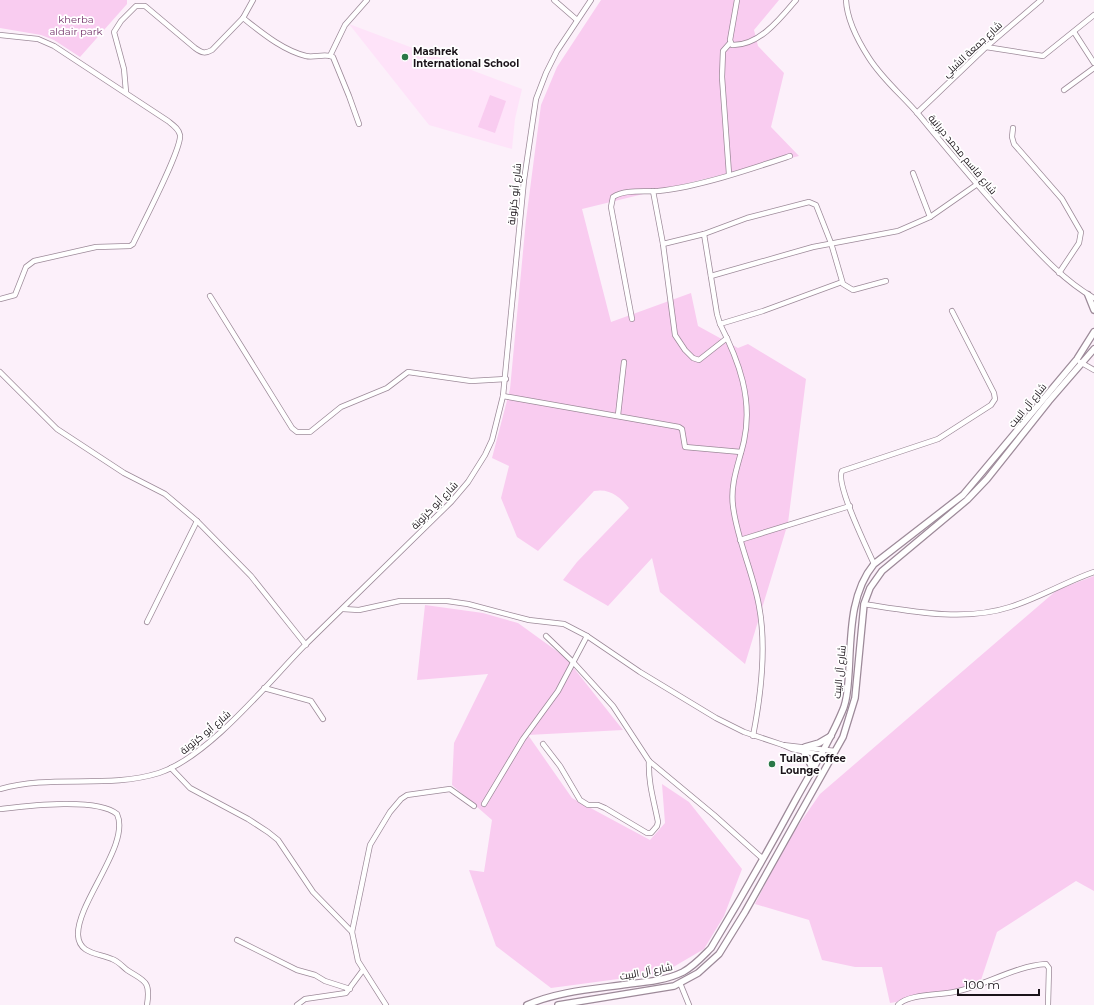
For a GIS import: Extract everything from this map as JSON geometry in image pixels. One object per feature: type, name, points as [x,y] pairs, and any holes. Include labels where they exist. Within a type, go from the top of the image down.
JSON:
[{"type":"street","points":[[126,92],[124,69],[114,32],[136,6],[145,6],[201,53],[212,50],[243,18],[253,0]]},
{"type":"street","points":[[330,56],[344,26],[367,0]]},
{"type":"street","points":[[554,0],[577,20]]},
{"type":"street","name":"شارع أبو كرتونة","points":[[0,789],[25,784],[132,779],[152,775],[171,768],[196,752],[215,736],[264,688],[451,502],[468,482],[492,440],[506,379],[522,203],[534,106],[546,72],[577,20],[591,0]]},
{"type":"street","points":[[729,174],[722,76],[723,51],[730,43],[737,0]]},
{"type":"street","points":[[730,43],[736,45],[757,39],[796,0]]},
{"type":"street","name":"شارع قاسم محمد ديرانية","points":[[846,0],[850,20],[870,59],[917,113],[976,185],[1059,273],[1092,296]]},
{"type":"street","name":"شارع جمعة الشبلي","points":[[917,113],[986,47],[1041,0]]},
{"type":"street","points":[[986,47],[1001,48],[1041,57],[1094,15]]},
{"type":"street","points":[[243,18],[267,36],[300,54],[314,57],[330,56],[335,60],[359,124]]},
{"type":"street","points":[[1074,32],[1094,62]]},
{"type":"street","points":[[0,36],[27,37],[46,42],[126,92],[168,121],[176,128],[180,135],[171,163],[133,244],[130,246],[96,247],[34,261],[26,267],[15,295],[0,299]]},
{"type":"street","points":[[1064,90],[1094,68]]},
{"type":"street","points":[[1014,128],[1012,137],[1014,144],[1062,199],[1081,232],[1079,243],[1059,273]]},
{"type":"street","points":[[632,319],[610,204],[613,197],[619,194],[674,188],[790,156]]},
{"type":"street","points":[[914,173],[930,217]]},
{"type":"street","points":[[711,276],[832,243],[898,231],[930,217],[976,185]]},
{"type":"street","points":[[653,191],[663,244],[674,327],[678,341],[693,358],[699,360],[727,338]]},
{"type":"street","points":[[663,244],[704,234],[747,218],[809,202],[816,205],[832,243],[842,282],[853,290],[886,280]]},
{"type":"street","points":[[704,234],[717,314],[739,366],[747,401],[747,422],[733,483],[732,494],[735,520],[757,599],[761,626],[759,695],[753,736]]},
{"type":"street","points":[[720,324],[763,311],[842,282]]},
{"type":"street","points":[[210,296],[292,428],[297,432],[310,432],[341,407],[387,388],[408,372],[471,381],[506,379]]},
{"type":"street","points":[[1092,296],[1094,310]]},
{"type":"street","points":[[874,564],[840,479],[841,474],[845,470],[938,438],[978,415],[994,403],[994,393],[952,311]]},
{"type":"street","name":"شارع آل البيت","points":[[527,1005],[547,997],[650,982],[675,975],[688,969],[700,960],[710,948],[764,859],[831,736],[846,697],[852,625],[856,598],[866,575],[874,564],[963,495],[1077,359],[1094,332]]},
{"type":"street","name":"شارع آل البيت","points":[[558,1005],[653,990],[680,984],[698,973],[720,954],[746,912],[832,757],[849,721],[855,698],[864,604],[874,582],[882,571],[967,500],[987,479],[1049,401],[1083,364],[1094,349]]},
{"type":"street","points":[[1077,359],[1094,370]]},
{"type":"street","points":[[618,415],[624,362]]},
{"type":"street","points":[[0,372],[57,429],[124,473],[164,494],[197,521],[251,576],[306,645]]},
{"type":"street","points":[[503,396],[618,415],[682,428],[685,447],[741,452]]},
{"type":"street","points":[[740,540],[850,506]]},
{"type":"street","points":[[147,622],[197,521]]},
{"type":"street","points":[[864,604],[943,613],[968,614],[990,612],[1023,603],[1094,572]]},
{"type":"street","points":[[343,609],[359,610],[400,601],[453,602],[529,620],[564,624],[587,636],[640,672],[716,718],[753,736],[783,745],[788,748],[823,752],[835,751]]},
{"type":"street","points":[[546,636],[573,662],[616,709],[649,761],[714,814],[764,859]]},
{"type":"street","points":[[484,804],[523,739],[558,691],[587,636]]},
{"type":"street","points":[[264,688],[311,701],[323,719]]},
{"type":"street","points":[[804,749],[831,736]]},
{"type":"street","points":[[543,744],[560,766],[583,803],[605,808],[651,833],[657,826],[658,822],[649,777],[649,761]]},
{"type":"street","points":[[804,749],[813,769]]},
{"type":"street","points":[[823,752],[832,757]]},
{"type":"street","points":[[171,768],[190,788],[248,819],[275,837],[313,892],[352,932]]},
{"type":"street","points":[[386,1005],[356,957],[352,932],[370,845],[375,835],[398,802],[404,797],[413,794],[446,789],[454,790],[474,806]]},
{"type":"street","points":[[0,809],[84,804],[107,808],[117,814],[120,823],[116,839],[79,924],[79,940],[84,950],[117,962],[127,970],[142,978],[148,989],[147,1005]]},
{"type":"street","points":[[237,940],[297,970],[315,974],[325,981],[350,989]]},
{"type":"street","points":[[898,1005],[906,999],[955,992],[1032,966],[1046,964],[1049,968],[1048,1005]]},
{"type":"street","points":[[297,1005],[305,999],[344,994],[350,989],[363,970]]},
{"type":"street","points":[[680,984],[689,1005]]},
{"type":"shaded area","name":"Mashrek International School","points":[[349,24],[522,89],[515,119],[512,149],[429,125]]},
{"type":"green space","name":"kherba aldair park","points":[[0,0],[127,0],[127,4],[80,57],[54,40],[41,35],[0,28]]},
{"type":"green space","points":[[601,0],[779,0],[754,30],[758,46],[784,73],[771,127],[799,156],[582,209],[611,322],[691,293],[698,326],[738,348],[748,344],[806,379],[788,523],[745,664],[660,592],[652,558],[608,606],[563,580],[577,562],[629,508],[622,500],[610,492],[600,490],[594,491],[538,551],[517,537],[501,498],[509,466],[492,458],[510,389],[526,220],[541,105],[557,67]]},
{"type":"green space","points":[[490,95],[506,101],[495,133],[478,127]]},
{"type":"green space","points":[[1094,576],[1094,891],[1076,881],[997,932],[978,989],[890,1003],[882,967],[855,967],[822,960],[809,920],[755,904],[786,843],[820,794],[1057,590]]},
{"type":"green space","points":[[425,605],[483,613],[518,623],[565,657],[623,730],[528,735],[572,798],[650,840],[665,823],[662,784],[689,802],[742,869],[724,916],[704,949],[663,973],[551,988],[496,946],[469,870],[484,872],[492,820],[452,785],[454,743],[488,674],[417,680]]},
{"type":"place","name":"Mashrek International School","points":[[405,57]]},
{"type":"place","name":"Tulan Coffee Lounge","points":[[772,764]]}]
